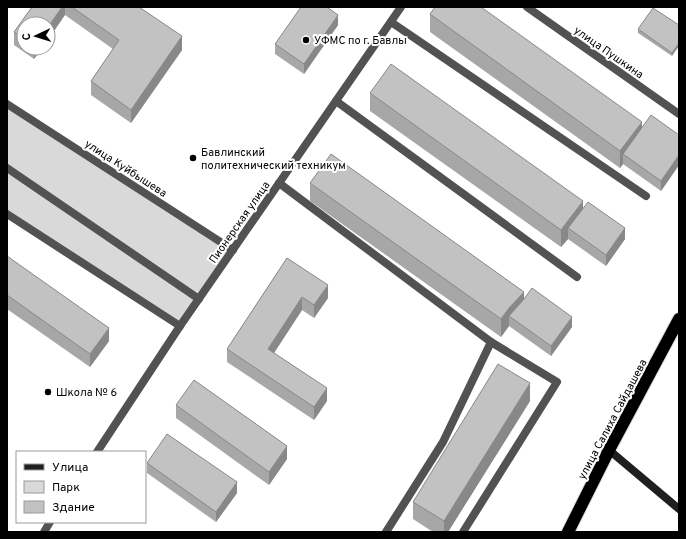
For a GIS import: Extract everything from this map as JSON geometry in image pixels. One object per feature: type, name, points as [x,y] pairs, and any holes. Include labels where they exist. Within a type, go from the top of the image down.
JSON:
[{"type":"highway","name":"улица Салиха Сайдашева","points":[[568,532],[609,450],[679,319]]},
{"type":"street","name":"Пионерская улица","points":[[98,451],[180,326],[401,7]]},
{"type":"street","name":"улица Пушкина","points":[[527,7],[679,114]]},
{"type":"street","points":[[391,22],[646,196]]},
{"type":"street","points":[[336,101],[577,277]]},
{"type":"street","name":"улица Куйбышева","points":[[7,104],[233,250]]},
{"type":"street","points":[[7,168],[199,299]]},
{"type":"street","points":[[279,183],[491,342],[557,382],[463,532]]},
{"type":"street","points":[[7,214],[180,326]]},
{"type":"street","points":[[386,532],[443,442],[491,342]]},
{"type":"street","points":[[609,450],[679,509]]},
{"type":"street","points":[[44,532],[49,523]]},
{"type":"green space","points":[[7,104],[233,250],[180,326],[7,214]]},
{"type":"building","points":[[32,7],[62,7],[56,16],[26,16]]},
{"type":"building","points":[[72,7],[139,7],[182,36],[131,110],[91,81],[119,40]]},
{"type":"building","name":"УФМС по г. Бавлы","points":[[301,7],[327,7],[338,15],[304,64],[275,44]]},
{"type":"building","points":[[435,7],[481,7],[642,122],[620,151],[430,14]]},
{"type":"building","points":[[653,8],[679,25],[679,43],[672,53],[638,29]]},
{"type":"building","points":[[391,64],[583,201],[561,230],[370,93]]},
{"type":"building","points":[[651,115],[679,135],[679,155],[661,181],[623,154]]},
{"type":"building","points":[[331,154],[524,292],[501,319],[310,183]]},
{"type":"building","points":[[588,202],[625,228],[606,255],[568,228]]},
{"type":"building","points":[[7,256],[109,328],[90,354],[7,295]]},
{"type":"building","points":[[287,258],[328,285],[314,305],[302,297],[268,349],[327,388],[314,407],[227,349]]},
{"type":"building","points":[[532,288],[572,317],[551,346],[509,316]]},
{"type":"building","points":[[498,364],[530,383],[444,521],[413,502]]},
{"type":"building","points":[[194,380],[287,446],[269,472],[176,405]]},
{"type":"building","points":[[167,434],[237,482],[216,512],[147,463]]},
{"type":"place","name":"УФМС по г. Бавлы","points":[[306,40]]},
{"type":"place","name":"Бавлинский политехнический техникум","points":[[193,158]]},
{"type":"place","name":"Школа № 6","points":[[48,392]]}]
